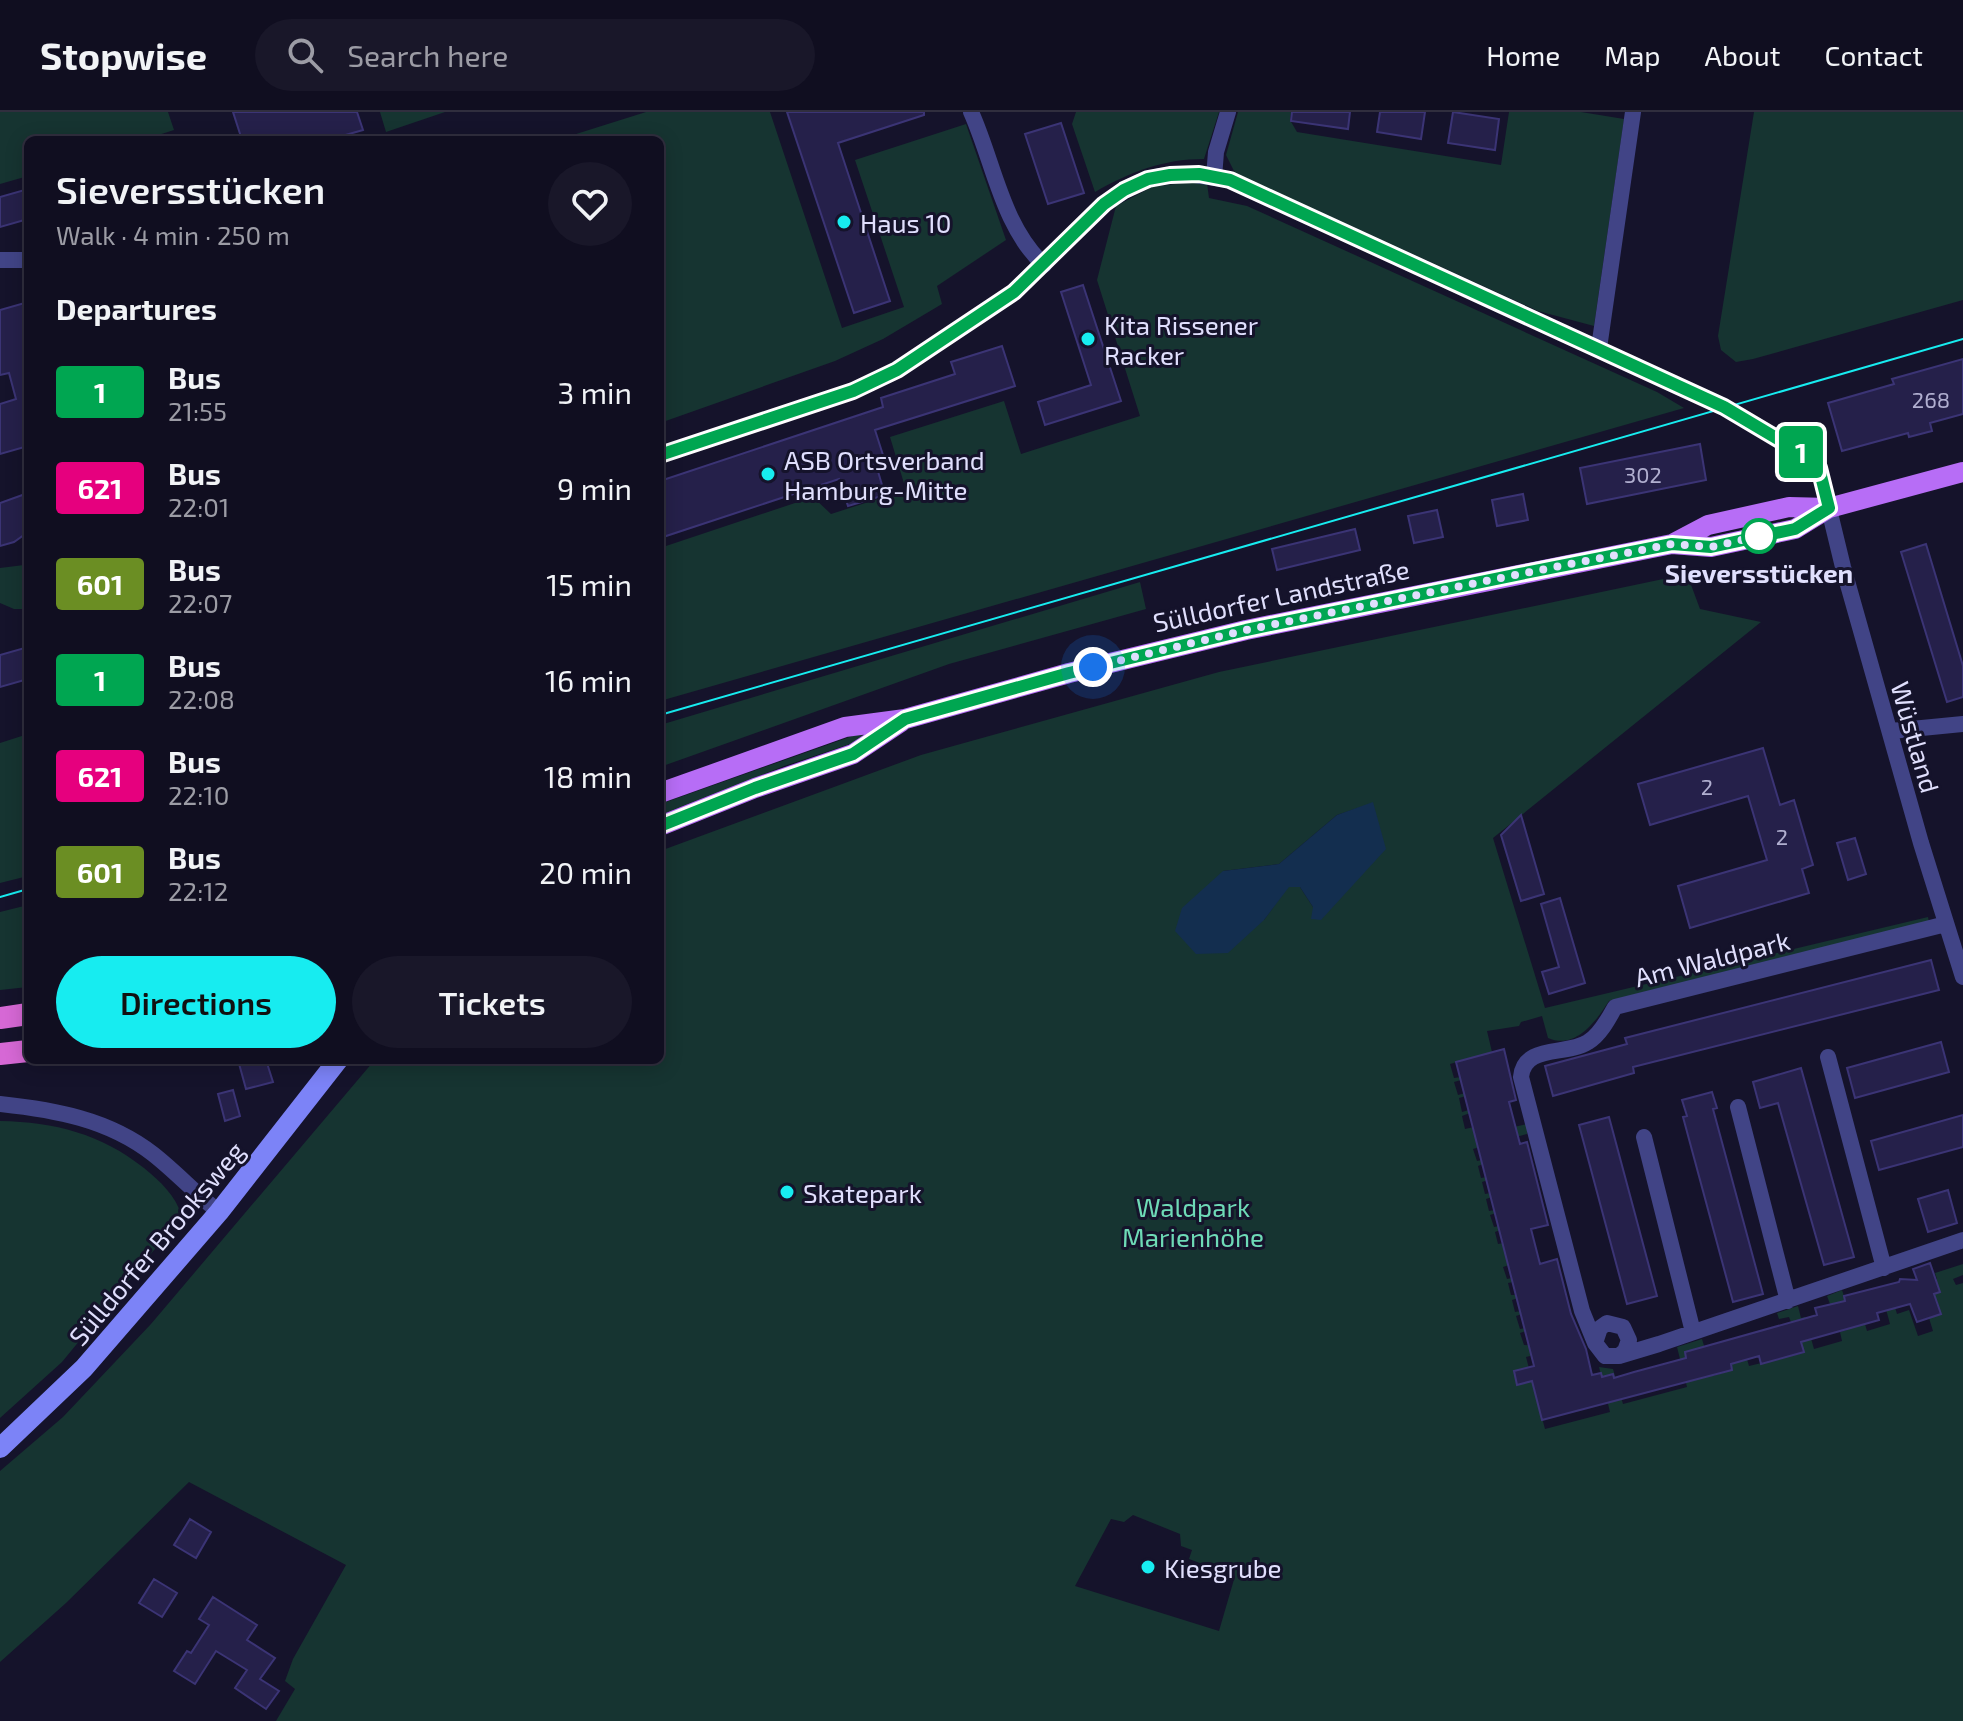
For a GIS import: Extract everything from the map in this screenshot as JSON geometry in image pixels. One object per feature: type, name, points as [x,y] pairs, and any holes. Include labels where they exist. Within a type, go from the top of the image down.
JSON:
[{"type":"highway","points":[[0,1018],[24,1015]]},
{"type":"highway","points":[[0,1054],[24,1051]]},
{"type":"main road","name":"Sülldorfer Landstraße","points":[[664,792],[845,727],[905,719],[1069,673],[1246,630],[1672,544],[1708,525],[1789,507],[1829,508],[1963,472]]},
{"type":"main road","name":"Sülldorfer Landstraße","points":[[664,824],[853,754],[905,719]]},
{"type":"main road","name":"Sülldorfer Brooksweg","points":[[0,1448],[84,1368],[219,1212],[335,1064]]},
{"type":"street","points":[[971,112],[1016,232],[1044,265]]},
{"type":"street","points":[[1214,177],[1216,152],[1228,112]]},
{"type":"street","points":[[1599,348],[1633,112]]},
{"type":"street","points":[[664,454],[853,391],[897,370],[1010,295],[1104,204],[1124,190],[1160,176],[1188,174],[1230,180],[1724,407],[1805,455],[1819,468],[1829,508]]},
{"type":"street","points":[[0,260],[24,260]]},
{"type":"street","name":"Wüstland","points":[[1829,508],[1963,977]]},
{"type":"street","points":[[1891,731],[1963,724]]},
{"type":"street","name":"Am Waldpark","points":[[1597,1335],[1582,1311],[1521,1077],[1522,1065],[1530,1057],[1588,1042],[1607,1022],[1615,1007],[1946,924]]},
{"type":"street","points":[[1828,1057],[1884,1268]]},
{"type":"street","points":[[0,1104],[52,1109],[103,1124],[152,1153],[188,1188],[219,1212]]},
{"type":"street","points":[[1738,1107],[1788,1301]]},
{"type":"street","points":[[1644,1137],[1693,1332]]},
{"type":"street","points":[[1619,1356],[1628,1345],[1628,1334],[1616,1323],[1607,1323],[1597,1335],[1605,1356],[1619,1356],[1963,1240]]},
{"type":"street","points":[[1628,1334],[1659,1344]]},
{"type":"green space","points":[[0,112],[168,112],[174,130],[155,136],[24,136],[24,177],[0,184]]},
{"type":"green space","points":[[380,112],[445,112],[386,132]]},
{"type":"green space","points":[[646,112],[770,112],[842,328],[904,307],[855,160],[966,124],[1006,240],[937,286],[942,304],[883,339],[835,361],[664,422],[664,136],[570,136]]},
{"type":"green space","points":[[1076,112],[1219,112],[1204,159],[1175,161],[1147,168],[1095,192],[1072,124]]},
{"type":"green space","points":[[1238,112],[1291,112],[1290,120],[1297,132],[1501,165],[1509,112],[1581,112],[1624,119],[1594,326],[1538,311],[1235,173],[1226,155]]},
{"type":"green space","points":[[1754,112],[1963,112],[1963,300],[1753,359],[1736,362],[1721,350],[1718,336]]},
{"type":"green space","points":[[1199,181],[1207,183],[1209,198],[1247,206],[1657,392],[1684,408],[664,700],[664,547],[813,497],[831,514],[906,490],[890,437],[1004,401],[1021,454],[1140,416],[1097,280],[1116,206],[1152,187]]},
{"type":"green space","points":[[24,565],[24,609],[14,609],[0,603],[0,568]]},
{"type":"green space","name":"Waldpark Marienhöhe","points":[[1687,574],[1700,609],[1761,622],[1493,838],[1545,1008],[1928,917],[1929,922],[1609,1001],[1584,1032],[1568,1040],[1548,1038],[1542,1016],[1521,1022],[1519,1026],[1487,1031],[1492,1052],[1450,1064],[1454,1078],[1461,1077],[1461,1080],[1454,1082],[1458,1095],[1465,1093],[1466,1096],[1459,1098],[1462,1112],[1469,1110],[1470,1113],[1462,1116],[1465,1129],[1501,1130],[1527,1124],[1527,1134],[1473,1149],[1477,1161],[1482,1160],[1483,1164],[1478,1166],[1481,1178],[1487,1177],[1488,1180],[1482,1182],[1485,1194],[1491,1193],[1492,1197],[1486,1199],[1489,1211],[1495,1210],[1496,1213],[1490,1215],[1494,1227],[1499,1226],[1500,1230],[1495,1232],[1498,1244],[1504,1243],[1509,1265],[1503,1267],[1507,1279],[1512,1278],[1513,1282],[1508,1283],[1511,1295],[1518,1298],[1512,1300],[1515,1312],[1521,1311],[1522,1314],[1516,1316],[1520,1329],[1525,1328],[1526,1331],[1520,1333],[1524,1345],[1565,1347],[1526,1357],[1545,1429],[1610,1412],[1599,1367],[1613,1369],[1623,1404],[1687,1387],[1677,1347],[1702,1339],[1713,1376],[1732,1370],[1730,1360],[1746,1356],[1749,1366],[1803,1353],[1796,1321],[1791,1322],[1789,1317],[1779,1319],[1777,1313],[1798,1306],[1801,1318],[1805,1317],[1814,1349],[1842,1341],[1840,1332],[1847,1330],[1840,1303],[1830,1304],[1827,1296],[1842,1290],[1844,1296],[1856,1293],[1867,1331],[1890,1324],[1880,1287],[1892,1297],[1897,1314],[1909,1310],[1918,1336],[1933,1331],[1929,1318],[1941,1314],[1936,1301],[1930,1302],[1930,1282],[1937,1279],[1935,1273],[1963,1264],[1963,1275],[1953,1279],[1956,1285],[1963,1283],[1963,1721],[276,1721],[295,1689],[285,1681],[293,1659],[346,1565],[189,1482],[66,1603],[0,1662],[0,1471],[63,1417],[151,1324],[371,1064],[664,1064],[664,850],[921,755],[1219,672]],"holes":[[[1373,803],[1313,907],[1300,887],[1288,887],[1264,920],[1223,871],[1279,864],[1337,815]],[[1133,1515],[1180,1534],[1181,1546],[1192,1550],[1189,1559],[1235,1576],[1219,1631],[1075,1586],[1111,1519],[1124,1522]]]},
{"type":"green space","points":[[1140,582],[1146,609],[949,664],[664,766],[664,724]]},
{"type":"green space","points":[[878,727],[877,735],[784,766],[664,813],[664,803]]},
{"type":"green space","points":[[24,735],[24,877],[0,883],[0,743]]},
{"type":"green space","points":[[24,906],[24,987],[0,990],[0,912]]},
{"type":"green space","points":[[0,1121],[58,1127],[111,1146],[162,1184],[182,1216],[62,1362],[0,1418]]},
{"type":"water","points":[[1373,802],[1386,849],[1321,920],[1311,919],[1313,907],[1300,887],[1289,887],[1264,920],[1228,953],[1196,954],[1175,931],[1182,908],[1223,871],[1279,864],[1337,815]]},
{"type":"building","points":[[233,112],[357,112],[363,130],[342,136],[241,136]]},
{"type":"building","name":"Haus 10","points":[[787,112],[924,112],[924,115],[838,143],[890,301],[854,313]]},
{"type":"building","points":[[1292,112],[1350,112],[1348,129],[1291,121]]},
{"type":"building","points":[[1380,112],[1425,112],[1421,139],[1377,132]]},
{"type":"building","points":[[1453,112],[1499,119],[1495,150],[1448,143]]},
{"type":"building","points":[[1061,123],[1084,193],[1048,204],[1025,134]]},
{"type":"building","points":[[24,190],[24,220],[0,227],[0,197]]},
{"type":"building","name":"Kita Rissener Racker","points":[[1083,285],[1121,401],[1045,425],[1038,402],[1091,385],[1061,292]]},
{"type":"building","points":[[24,303],[24,447],[0,454],[0,404],[16,399],[9,373],[0,375],[0,310]]},
{"type":"building","name":"ASB Ortsverband Hamburg-Mitte","points":[[1002,346],[1015,386],[875,430],[883,455],[874,458],[885,495],[848,506],[839,479],[664,537],[664,480],[883,407],[881,398],[955,374],[951,362]]},
{"type":"building","points":[[1963,359],[1963,414],[1930,423],[1932,431],[1909,437],[1908,433],[1842,451],[1828,403],[1894,384],[1892,379]]},
{"type":"building","points":[[1700,444],[1706,480],[1587,504],[1580,468]]},
{"type":"building","points":[[24,494],[24,535],[0,546],[0,503]]},
{"type":"building","points":[[1523,494],[1528,520],[1497,526],[1492,500]]},
{"type":"building","points":[[1437,510],[1443,537],[1414,543],[1408,516]]},
{"type":"building","points":[[1355,529],[1360,550],[1277,570],[1272,549]]},
{"type":"building","points":[[1926,544],[1963,666],[1963,697],[1947,702],[1901,552]]},
{"type":"building","points":[[24,648],[24,680],[0,687],[0,655]]},
{"type":"building","points":[[1763,748],[1780,805],[1794,800],[1813,865],[1802,869],[1809,893],[1690,928],[1678,886],[1767,860],[1748,796],[1650,825],[1638,784]]},
{"type":"building","points":[[1521,815],[1544,894],[1521,901],[1501,835]]},
{"type":"building","points":[[1855,838],[1866,874],[1848,880],[1837,843]]},
{"type":"building","points":[[1560,898],[1585,983],[1549,994],[1542,972],[1559,967],[1541,904]]},
{"type":"building","points":[[1931,960],[1939,990],[1633,1067],[1634,1073],[1553,1096],[1545,1066],[1627,1044],[1625,1038]]},
{"type":"building","points":[[1941,1042],[1949,1072],[1855,1098],[1847,1068]]},
{"type":"building","points":[[1504,1049],[1516,1100],[1509,1102],[1520,1144],[1527,1142],[1548,1225],[1531,1229],[1540,1264],[1557,1259],[1571,1314],[1586,1349],[1592,1375],[1601,1373],[1602,1377],[1613,1374],[1614,1378],[1686,1358],[1685,1352],[1817,1315],[1815,1308],[1845,1301],[1844,1296],[1899,1282],[1900,1279],[1917,1280],[1913,1269],[1930,1263],[1940,1292],[1934,1294],[1941,1314],[1917,1322],[1910,1304],[1877,1313],[1879,1320],[1801,1342],[1804,1352],[1761,1364],[1759,1356],[1731,1364],[1732,1370],[1542,1420],[1532,1381],[1517,1385],[1514,1371],[1534,1366],[1456,1062]]},
{"type":"building","points":[[239,1064],[267,1064],[273,1082],[246,1089]]},
{"type":"building","points":[[1801,1068],[1854,1257],[1824,1265],[1778,1103],[1760,1108],[1753,1082]]},
{"type":"building","points":[[233,1090],[240,1116],[225,1121],[218,1094]]},
{"type":"building","points":[[1712,1092],[1717,1108],[1713,1109],[1763,1294],[1733,1302],[1683,1117],[1687,1116],[1682,1100]]},
{"type":"building","points":[[1963,1115],[1963,1147],[1879,1170],[1871,1141]]},
{"type":"building","points":[[1609,1117],[1657,1296],[1627,1304],[1579,1125]]},
{"type":"building","points":[[1948,1190],[1957,1223],[1928,1232],[1918,1199]]},
{"type":"building","points":[[190,1519],[211,1532],[196,1558],[174,1545]]},
{"type":"building","points":[[154,1579],[177,1593],[162,1617],[139,1603]]},
{"type":"building","points":[[213,1597],[257,1625],[247,1640],[275,1658],[260,1679],[279,1691],[266,1709],[235,1688],[247,1670],[216,1651],[195,1684],[174,1671],[187,1651],[191,1653],[209,1625],[199,1619]]},
{"type":"tram line","points":[[664,714],[1963,339]]},
{"type":"tram line","points":[[0,897],[24,890]]},
{"type":"bus line","name":"1","points":[[664,454],[853,391],[897,370],[1014,292],[1114,196],[1148,179],[1188,174],[1230,180],[1724,407],[1805,455],[1819,468],[1829,508],[1795,529],[1711,547],[1672,544],[1326,612],[1069,673],[905,719],[853,754],[664,824]]},
{"type":"place","name":"Haus 10","points":[[844,222]]},
{"type":"place","name":"Kita Rissener Racker","points":[[1088,339]]},
{"type":"place","name":"ASB Ortsverband Hamburg-Mitte","points":[[768,474]]},
{"type":"place","name":"Sieversstücken","points":[[1759,536]]},
{"type":"place","name":"Skatepark","points":[[787,1192]]},
{"type":"place","name":"Kiesgrube","points":[[1148,1567]]},
{"type":"route","points":[[1093,667],[1326,612],[1672,544],[1711,547],[1759,536]]}]
